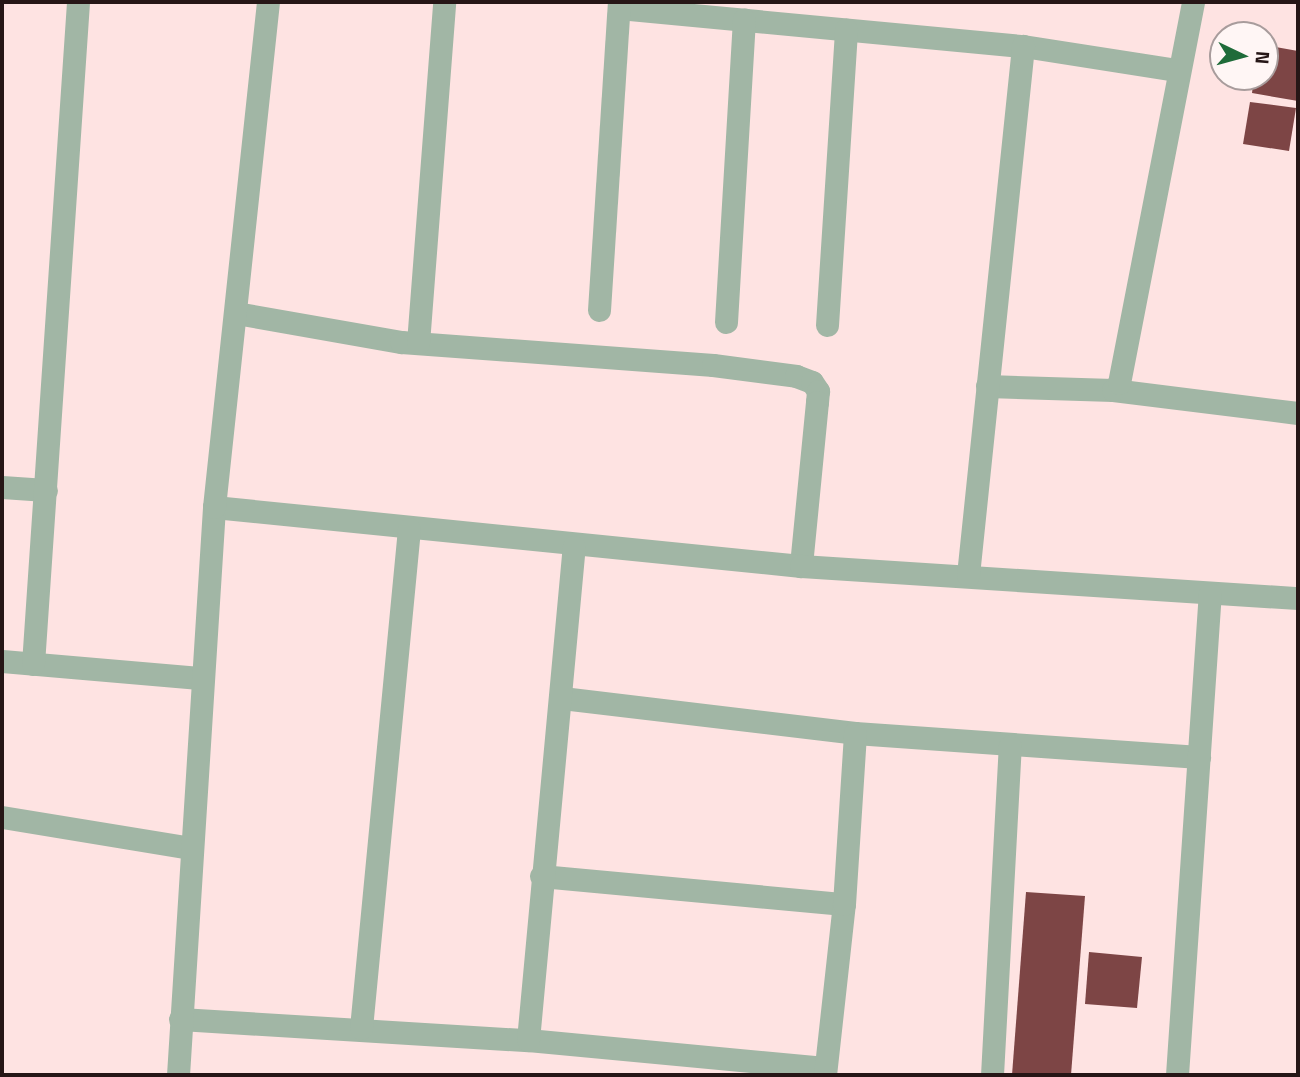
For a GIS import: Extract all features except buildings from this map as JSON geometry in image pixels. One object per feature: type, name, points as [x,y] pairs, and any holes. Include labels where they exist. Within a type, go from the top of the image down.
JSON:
[{"type":"street","points":[[33,664],[78,2]]},
{"type":"street","points":[[178,1075],[214,508],[268,2]]},
{"type":"street","points":[[418,343],[444,2]]},
{"type":"street","points":[[1113,390],[1119,383],[1177,70],[1193,2]]},
{"type":"street","points":[[599,310],[619,5],[744,20],[1023,46],[1177,70]]},
{"type":"street","points":[[726,322],[744,20]]},
{"type":"street","points":[[827,325],[846,30]]},
{"type":"street","points":[[968,575],[1023,46]]},
{"type":"street","points":[[236,313],[418,343],[713,365],[796,376],[812,382],[817,402],[801,566]]},
{"type":"street","points":[[987,386],[1113,390],[1298,413]]},
{"type":"street","points":[[2,487],[46,490]]},
{"type":"street","points":[[214,508],[574,547],[801,566],[1298,598]]},
{"type":"street","points":[[361,1028],[409,529]]},
{"type":"street","points":[[528,1040],[541,876],[562,698],[574,547]]},
{"type":"street","points":[[1177,1075],[1210,594]]},
{"type":"street","points":[[2,662],[202,678]]},
{"type":"street","points":[[562,698],[855,733],[1010,746],[1199,757]]},
{"type":"street","points":[[180,1019],[528,1040],[825,1072],[844,904],[855,733]]},
{"type":"street","points":[[992,1075],[1010,746]]},
{"type":"street","points":[[2,817],[191,848]]},
{"type":"street","points":[[541,876],[844,904]]}]
